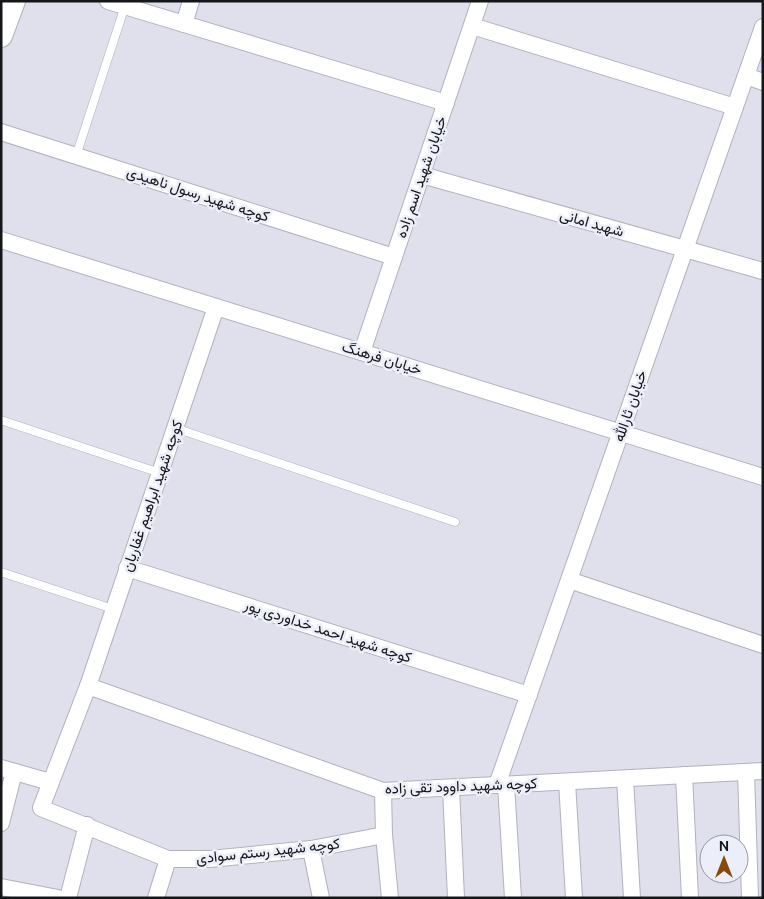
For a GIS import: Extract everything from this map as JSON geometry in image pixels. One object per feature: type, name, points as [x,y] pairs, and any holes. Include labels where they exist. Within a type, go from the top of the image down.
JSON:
[{"type":"street","points":[[1,36],[14,1]]},
{"type":"street","points":[[108,1],[446,103]]},
{"type":"street","points":[[184,24],[191,1]]},
{"type":"street","name":"خیابان شهید اسم زاده","points":[[362,352],[480,1]]},
{"type":"street","points":[[472,26],[735,107]]},
{"type":"street","name":"خیابان ثارالله","points":[[502,785],[529,695],[763,27]]},
{"type":"street","points":[[746,76],[763,82]]},
{"type":"street","name":"کوچه شهید رسول ناهیدی","points":[[1,132],[394,257]]},
{"type":"street","name":"شهید امانی","points":[[422,175],[763,271]]},
{"type":"street","name":"خیابان فرهنگ","points":[[1,240],[763,477]]},
{"type":"street","name":"کوچه شهید ابراهیم غفاریان","points":[[41,808],[88,686],[216,307]]},
{"type":"street","name":"کوچه شهید احمد خداوردی پور","points":[[128,568],[529,695]]},
{"type":"street","points":[[569,580],[763,645]]},
{"type":"street","name":"کوچه شهید داوود تقی زاده","points":[[88,686],[384,791],[763,771]]},
{"type":"street","points":[[1,823],[8,770],[50,782]]},
{"type":"street","points":[[746,772],[750,898]]},
{"type":"street","points":[[684,776],[690,898]]},
{"type":"street","points":[[625,778],[632,898]]},
{"type":"street","points":[[567,782],[574,898]]},
{"type":"street","points":[[502,785],[513,898]]},
{"type":"street","points":[[451,788],[456,898]]},
{"type":"street","points":[[384,791],[384,835],[390,898]]},
{"type":"street","name":"کوچه شهید رستم سوادی","points":[[41,808],[168,859],[210,859],[311,849],[384,835]]},
{"type":"street","points":[[68,898],[87,826]]},
{"type":"street","points":[[311,849],[321,898]]},
{"type":"street","points":[[156,898],[168,859]]},
{"type":"street","points":[[1,887],[58,898]]},
{"type":"lane","points":[[76,156],[125,6]]},
{"type":"lane","points":[[1,420],[160,473]]},
{"type":"lane","points":[[175,428],[455,522]]},
{"type":"lane","points":[[1,572],[113,609]]}]
